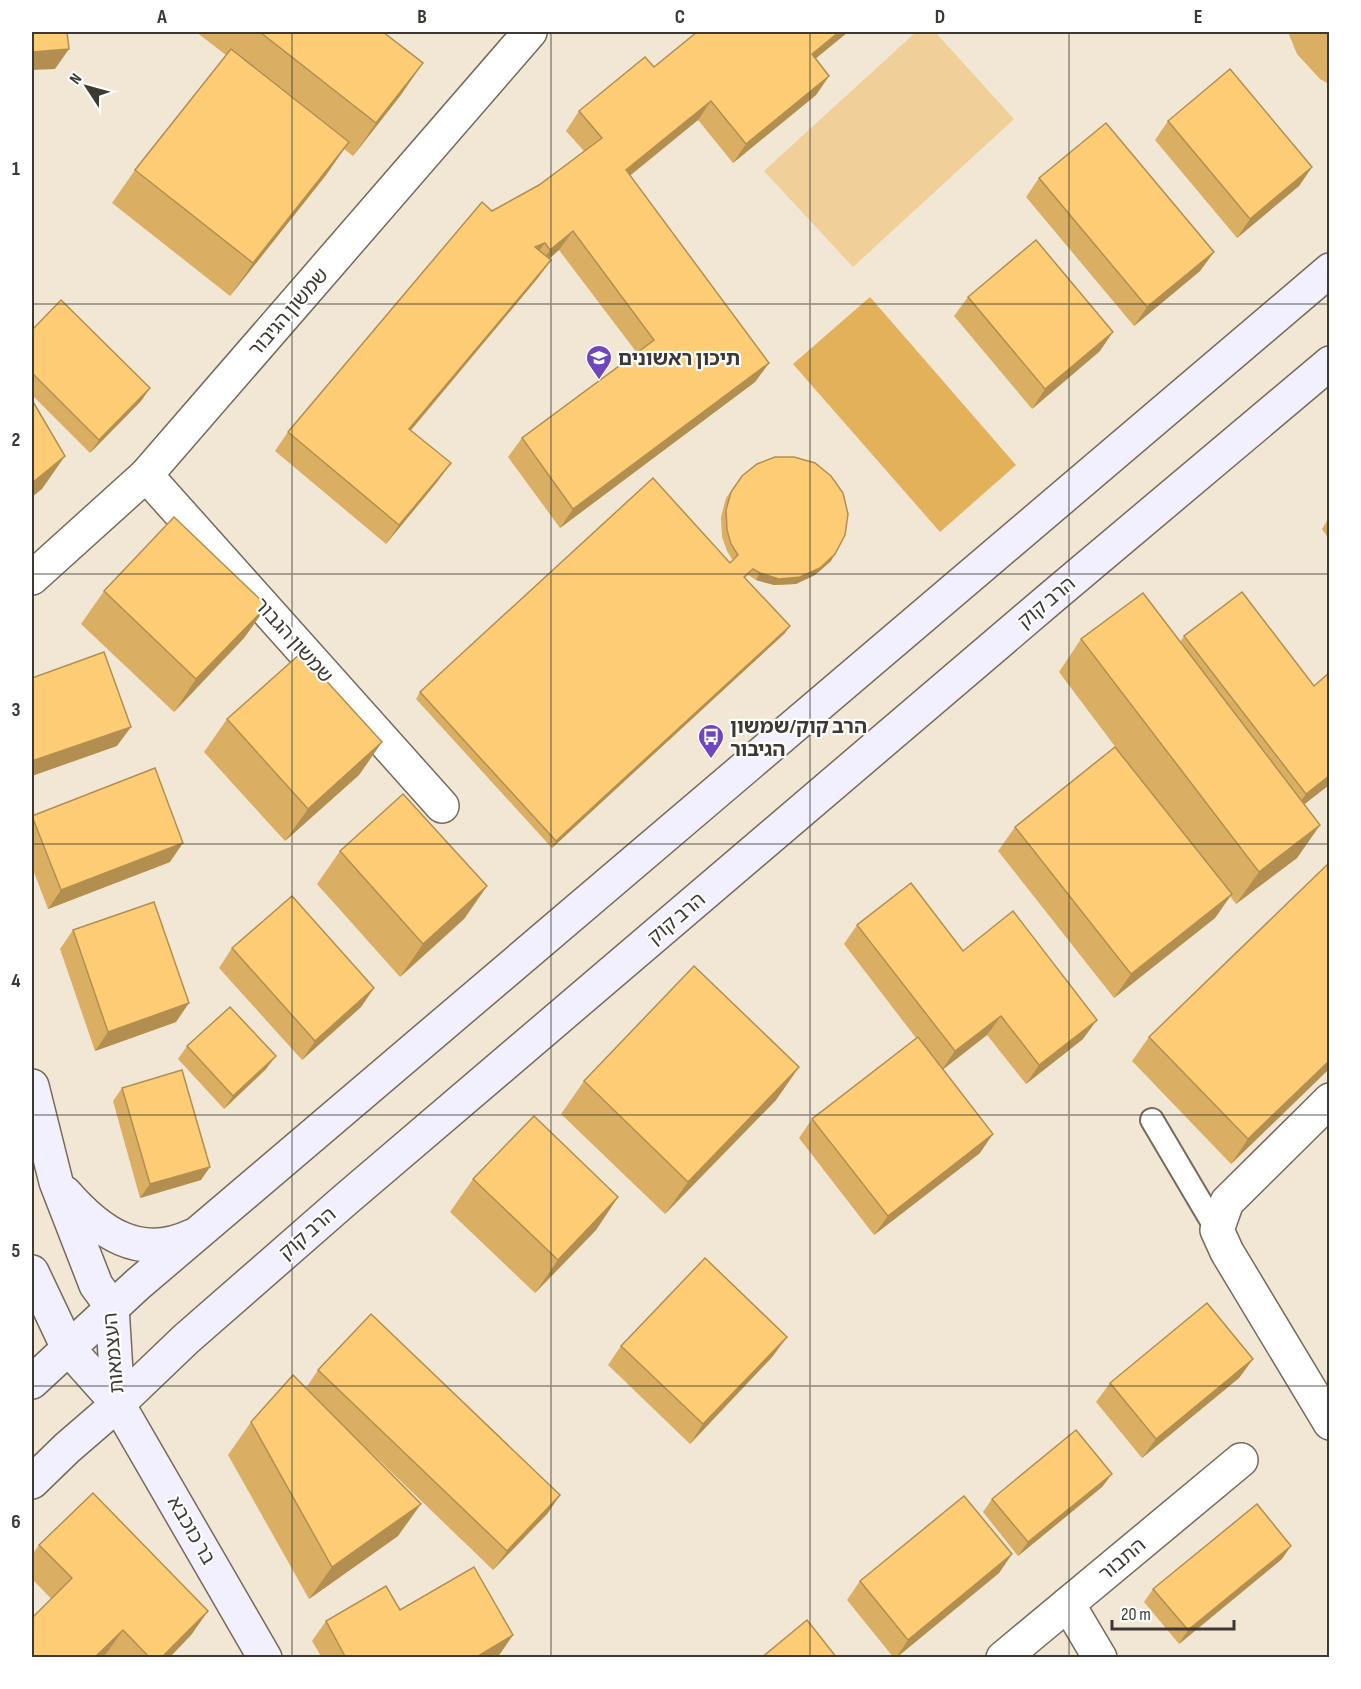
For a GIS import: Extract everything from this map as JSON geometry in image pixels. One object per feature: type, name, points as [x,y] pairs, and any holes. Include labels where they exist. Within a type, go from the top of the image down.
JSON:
[{"type":"main road","points":[[32,1382],[112,1307],[1329,270]]},
{"type":"main road","name":"הרב קוק","points":[[32,1482],[186,1339],[354,1192],[1329,363]]},
{"type":"main road","name":"העצמאות","points":[[32,1086],[56,1182],[96,1285],[112,1307],[118,1404]]},
{"type":"main road","points":[[56,1182],[94,1223],[126,1242],[158,1245],[178,1243],[199,1233]]},
{"type":"main road","name":"העצמאות","points":[[32,1272],[68,1348],[118,1404]]},
{"type":"main road","name":"בר כוכבא","points":[[118,1404],[265,1658]]},
{"type":"street","name":"שמשון הגיבור","points":[[32,578],[146,475],[530,32]]},
{"type":"street","name":"שמשון הגבור","points":[[146,475],[442,806]]},
{"type":"street","points":[[1329,1100],[1227,1202],[1217,1230],[1227,1252],[1329,1423]]},
{"type":"street","name":"התבור","points":[[1003,1658],[1241,1460]]},
{"type":"street","points":[[1068,1604],[1100,1658]]},
{"type":"lane","points":[[1152,1120],[1217,1230]]},
{"type":"shaded area","points":[[916,32],[935,32],[1014,119],[853,267],[764,171]]},
{"type":"shaded area","points":[[870,297],[1016,465],[940,532],[793,364]]},
{"type":"building","points":[[32,32],[67,32],[69,49],[32,52]]},
{"type":"building","points":[[260,32],[383,32],[423,63],[376,123]]},
{"type":"building","points":[[697,32],[839,32],[812,54],[829,76],[746,144],[711,101],[626,170],[769,363],[573,509],[522,438],[654,340],[573,231],[550,250],[545,243],[535,247],[551,260],[409,429],[451,463],[399,525],[288,432],[482,202],[492,211],[539,185],[602,138],[579,111],[645,57],[654,67]]},
{"type":"building","points":[[231,49],[349,142],[253,263],[135,170]]},
{"type":"building","points":[[1230,69],[1312,167],[1250,219],[1168,121]]},
{"type":"building","points":[[1106,123],[1214,252],[1147,307],[1039,178]]},
{"type":"building","points":[[1036,240],[1113,332],[1045,389],[968,297]]},
{"type":"building","points":[[61,300],[150,388],[99,440],[32,373],[32,330]]},
{"type":"building","points":[[32,400],[65,456],[32,483]]},
{"type":"building","points":[[775,457],[794,457],[815,463],[831,476],[843,493],[848,514],[845,535],[835,554],[820,568],[800,577],[779,579],[753,569],[744,577],[790,626],[556,841],[420,692],[653,478],[730,563],[738,555],[731,544],[727,530],[726,510],[731,492],[742,476],[757,464]]},
{"type":"building","points":[[174,517],[267,606],[196,679],[104,591]]},
{"type":"building","points":[[1242,592],[1314,686],[1329,673],[1329,776],[1306,794],[1184,636]]},
{"type":"building","points":[[1143,593],[1320,825],[1259,872],[1081,639]]},
{"type":"building","points":[[104,652],[131,727],[32,761],[32,678]]},
{"type":"building","points":[[301,653],[382,742],[308,809],[227,719]]},
{"type":"building","points":[[1115,747],[1232,894],[1131,974],[1015,827]]},
{"type":"building","points":[[155,768],[183,843],[61,890],[32,816]]},
{"type":"building","points":[[403,794],[487,886],[423,944],[340,851]]},
{"type":"building","points":[[1329,863],[1329,1061],[1248,1139],[1149,1037]]},
{"type":"building","points":[[911,883],[963,951],[1013,911],[1097,1020],[1039,1065],[1001,1016],[955,1051],[857,925]]},
{"type":"building","points":[[292,896],[374,988],[315,1041],[232,948]]},
{"type":"building","points":[[154,902],[189,1003],[108,1032],[73,930]]},
{"type":"building","points":[[694,966],[799,1067],[688,1182],[584,1081]]},
{"type":"building","points":[[230,1007],[276,1056],[233,1096],[187,1046]]},
{"type":"building","points":[[918,1037],[993,1134],[888,1216],[812,1119]]},
{"type":"building","points":[[182,1070],[210,1167],[150,1184],[122,1088]]},
{"type":"building","points":[[534,1116],[618,1197],[558,1260],[473,1179]]},
{"type":"building","points":[[705,1258],[787,1337],[703,1424],[621,1346]]},
{"type":"building","points":[[1207,1303],[1253,1359],[1156,1439],[1110,1383]]},
{"type":"building","points":[[371,1314],[560,1495],[507,1551],[318,1370]]},
{"type":"building","points":[[293,1375],[421,1504],[332,1567],[251,1422]]},
{"type":"building","points":[[1076,1430],[1112,1474],[1028,1542],[992,1499]]},
{"type":"building","points":[[93,1493],[208,1611],[161,1658],[150,1658],[123,1630],[94,1658],[32,1658],[32,1618],[72,1578],[39,1545]]},
{"type":"building","points":[[964,1496],[1012,1554],[908,1640],[860,1581]]},
{"type":"building","points":[[1257,1504],[1291,1546],[1188,1630],[1153,1589]]},
{"type":"building","points":[[474,1567],[513,1635],[475,1658],[346,1658],[326,1621],[386,1586],[400,1610]]},
{"type":"building","points":[[807,1620],[837,1658],[761,1658]]},
{"type":"place","name":"תיכון ראשונים","points":[[599,381]]},
{"type":"place","name":"הרב קוק/שמשון הגיבור","points":[[711,760]]}]
